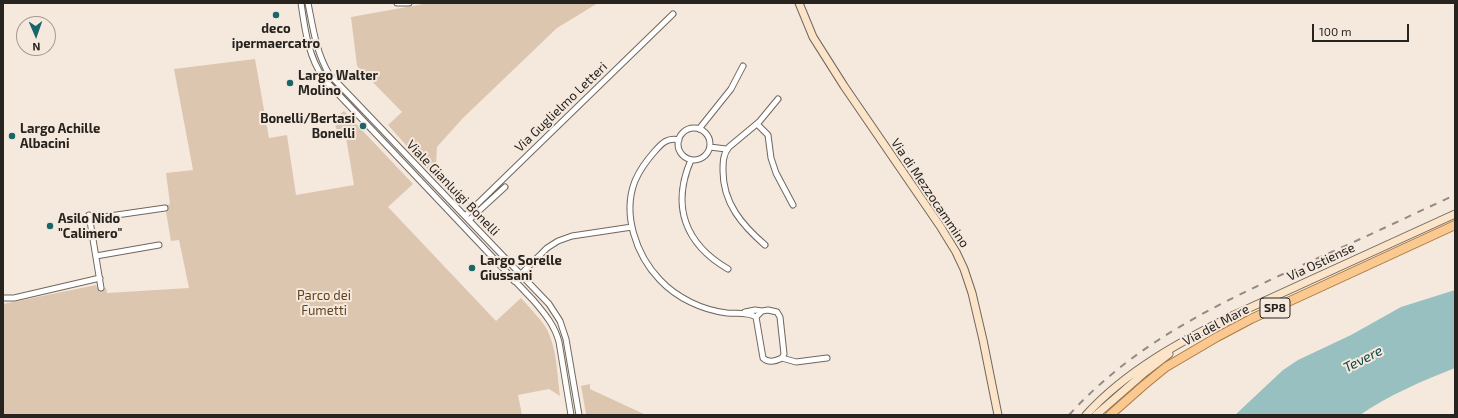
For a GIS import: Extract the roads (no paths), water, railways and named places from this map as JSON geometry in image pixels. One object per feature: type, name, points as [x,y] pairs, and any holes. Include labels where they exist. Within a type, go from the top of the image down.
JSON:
[{"type":"main road","name":"Via di Mezzocammino","points":[[799,3],[813,37],[844,86],[952,245],[964,269],[983,340],[998,415]]},
{"type":"main road","name":"Via Ostiense","points":[[1198,334],[1234,315],[1455,214]]},
{"type":"main road","name":"Via del Mare","points":[[1110,415],[1166,367],[1217,337],[1251,319],[1455,225]]},
{"type":"main road","points":[[1086,415],[1109,393],[1146,364],[1159,355],[1198,334]]},
{"type":"main road","points":[[1096,415],[1156,363],[1198,334]]},
{"type":"street","name":"Viale Gianluigi Bonelli","points":[[301,3],[309,49],[316,66],[324,79],[543,312],[556,332],[571,415]]},
{"type":"street","name":"Viale Gianluigi Bonelli","points":[[308,3],[315,41],[321,59],[329,74],[547,301],[562,325],[567,344],[579,415]]},
{"type":"street","points":[[397,3],[409,3]]},
{"type":"street","name":"Via Guglielmo Letteri","points":[[467,218],[672,14]]},
{"type":"street","points":[[699,129],[731,89],[743,66]]},
{"type":"street","points":[[765,245],[741,221],[728,201],[723,175],[723,158],[726,149],[734,141],[757,124],[778,99]]},
{"type":"street","points":[[757,124],[768,135],[771,158],[776,173],[793,205]]},
{"type":"street","points":[[694,128],[699,129],[703,131],[708,138],[710,147],[703,157],[691,160],[682,155],[679,150],[679,140],[681,134],[686,130],[694,128]]},
{"type":"street","points":[[679,140],[670,140],[662,144],[641,170],[634,184],[631,197],[630,210],[636,242],[655,275],[669,289],[706,308],[725,313],[751,314],[756,317],[763,358],[770,361],[782,358],[796,362],[827,358]]},
{"type":"street","points":[[710,147],[726,149]]},
{"type":"street","points":[[691,160],[684,177],[682,191],[682,206],[686,223],[700,248],[728,269]]},
{"type":"street","points":[[467,218],[505,187]]},
{"type":"street","points":[[101,288],[89,217],[165,208]]},
{"type":"street","points":[[514,281],[555,242],[564,238],[632,227]]},
{"type":"street","points":[[96,256],[159,245]]},
{"type":"street","points":[[3,298],[14,298],[100,278]]},
{"type":"street","points":[[744,313],[755,310],[774,310],[779,315],[784,351],[782,358]]},
{"type":"street","points":[[756,317],[762,311]]},
{"type":"water","name":"Tevere","points":[[1455,290],[1455,368],[1406,389],[1382,401],[1360,415],[1235,415],[1283,370],[1298,360],[1351,335],[1401,307]]},
{"type":"railway","points":[[1069,415],[1096,388],[1124,364],[1185,324],[1250,290],[1455,195]]},
{"type":"place","name":"deco ipermaercatro","points":[[276,15]]},
{"type":"place","name":"Largo Walter Molino","points":[[290,83]]},
{"type":"place","name":"Bonelli/Bertasi Bonelli","points":[[363,126]]},
{"type":"place","name":"Largo Achille Albacini","points":[[12,136]]},
{"type":"place","name":"Asilo Nido \"Calimero\"","points":[[50,226]]},
{"type":"place","name":"Largo Sorelle Giussani","points":[[472,268]]},
{"type":"park label","name":"Parco dei Fumetti","points":[[324,304]]}]
